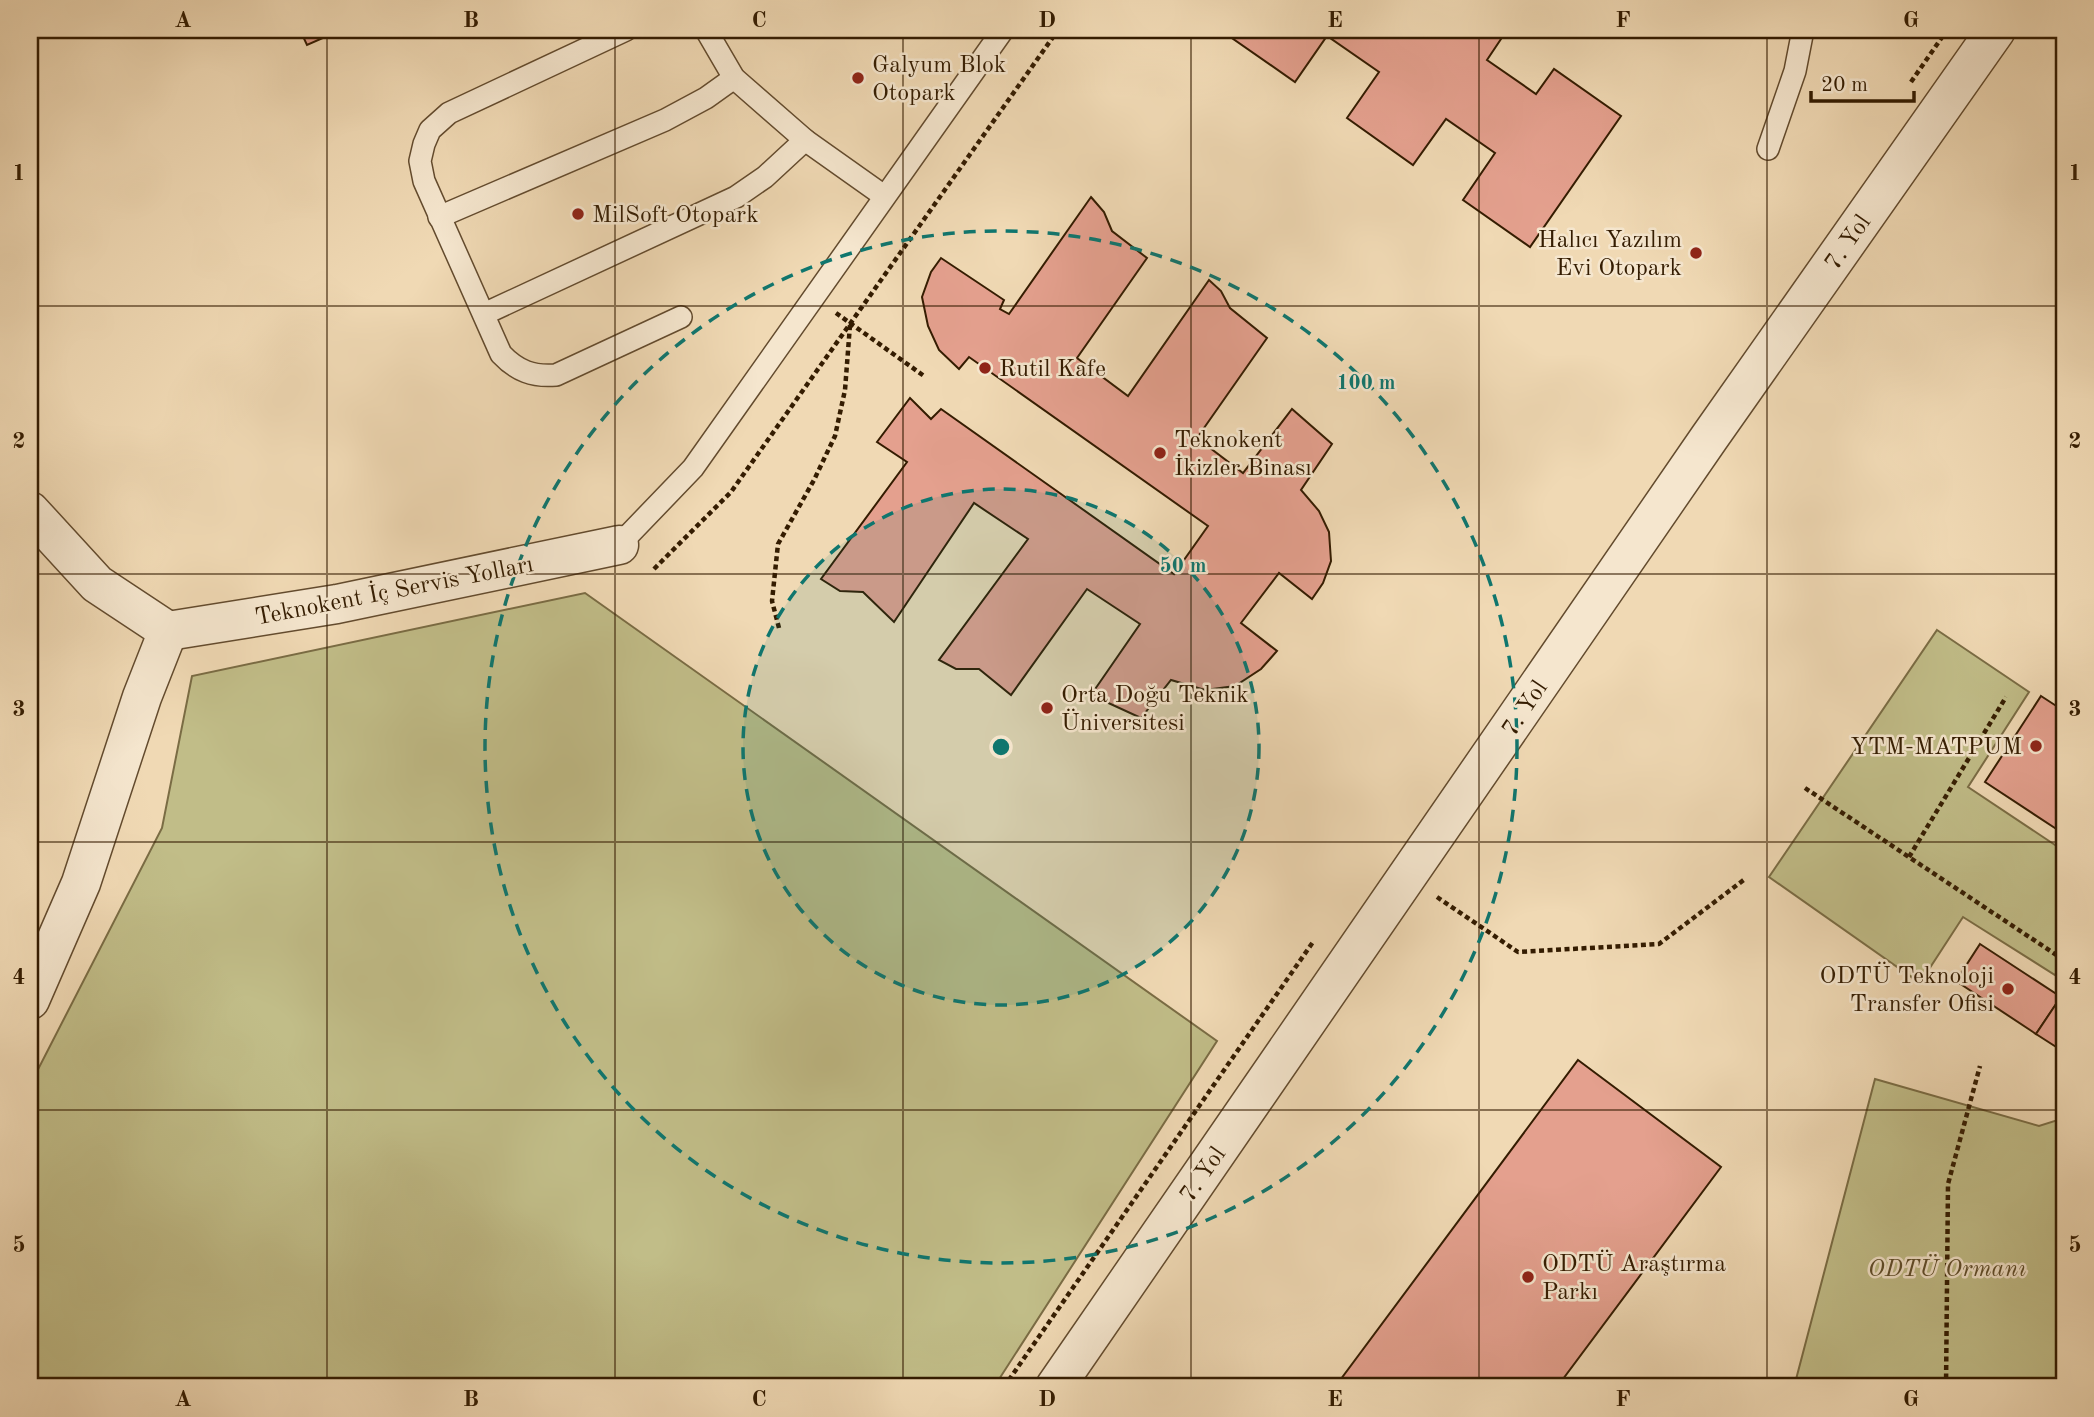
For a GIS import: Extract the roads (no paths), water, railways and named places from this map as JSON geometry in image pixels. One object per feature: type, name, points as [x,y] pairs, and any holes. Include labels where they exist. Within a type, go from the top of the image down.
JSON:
[{"type":"street","name":"7. Yol","points":[[1055,1387],[1709,438],[1996,30]]},
{"type":"street","points":[[30,510],[97,584],[168,631],[142,697],[81,883],[30,1000]]},
{"type":"street","name":"Teknokent İç Servis Yolları","points":[[168,631],[337,604],[619,545]]},
{"type":"lane","points":[[626,30],[449,113],[430,130],[420,161],[424,181],[439,217],[501,354],[529,374],[556,375],[681,317]]},
{"type":"lane","points":[[706,30],[734,78],[805,140],[884,196]]},
{"type":"lane","points":[[619,545],[693,468],[1003,30]]},
{"type":"lane","points":[[1768,149],[1795,71],[1803,30]]},
{"type":"lane","points":[[439,217],[665,120],[734,78]]},
{"type":"lane","points":[[484,314],[736,197],[765,177],[805,140]]},
{"type":"place","name":"Galyum Blok Otopark","points":[[858,78]]},
{"type":"place","name":"MilSoft Otopark","points":[[578,214]]},
{"type":"place","name":"Halıcı Yazılım Evi Otopark","points":[[1696,253]]},
{"type":"place","name":"Rutil Kafe","points":[[985,368]]},
{"type":"place","name":"Teknokent İkizler Binası","points":[[1160,453]]},
{"type":"place","name":"Orta Doğu Teknik Üniversitesi","points":[[1047,708]]},
{"type":"place","name":"YTM-MATPUM","points":[[2036,746]]},
{"type":"place","name":"ODTÜ Teknoloji Transfer Ofisi","points":[[2008,989]]},
{"type":"place","name":"ODTÜ Araştırma Parkı","points":[[1528,1277]]},
{"type":"park label","name":"ODTÜ Ormanı","points":[[1947,1268]]}]
